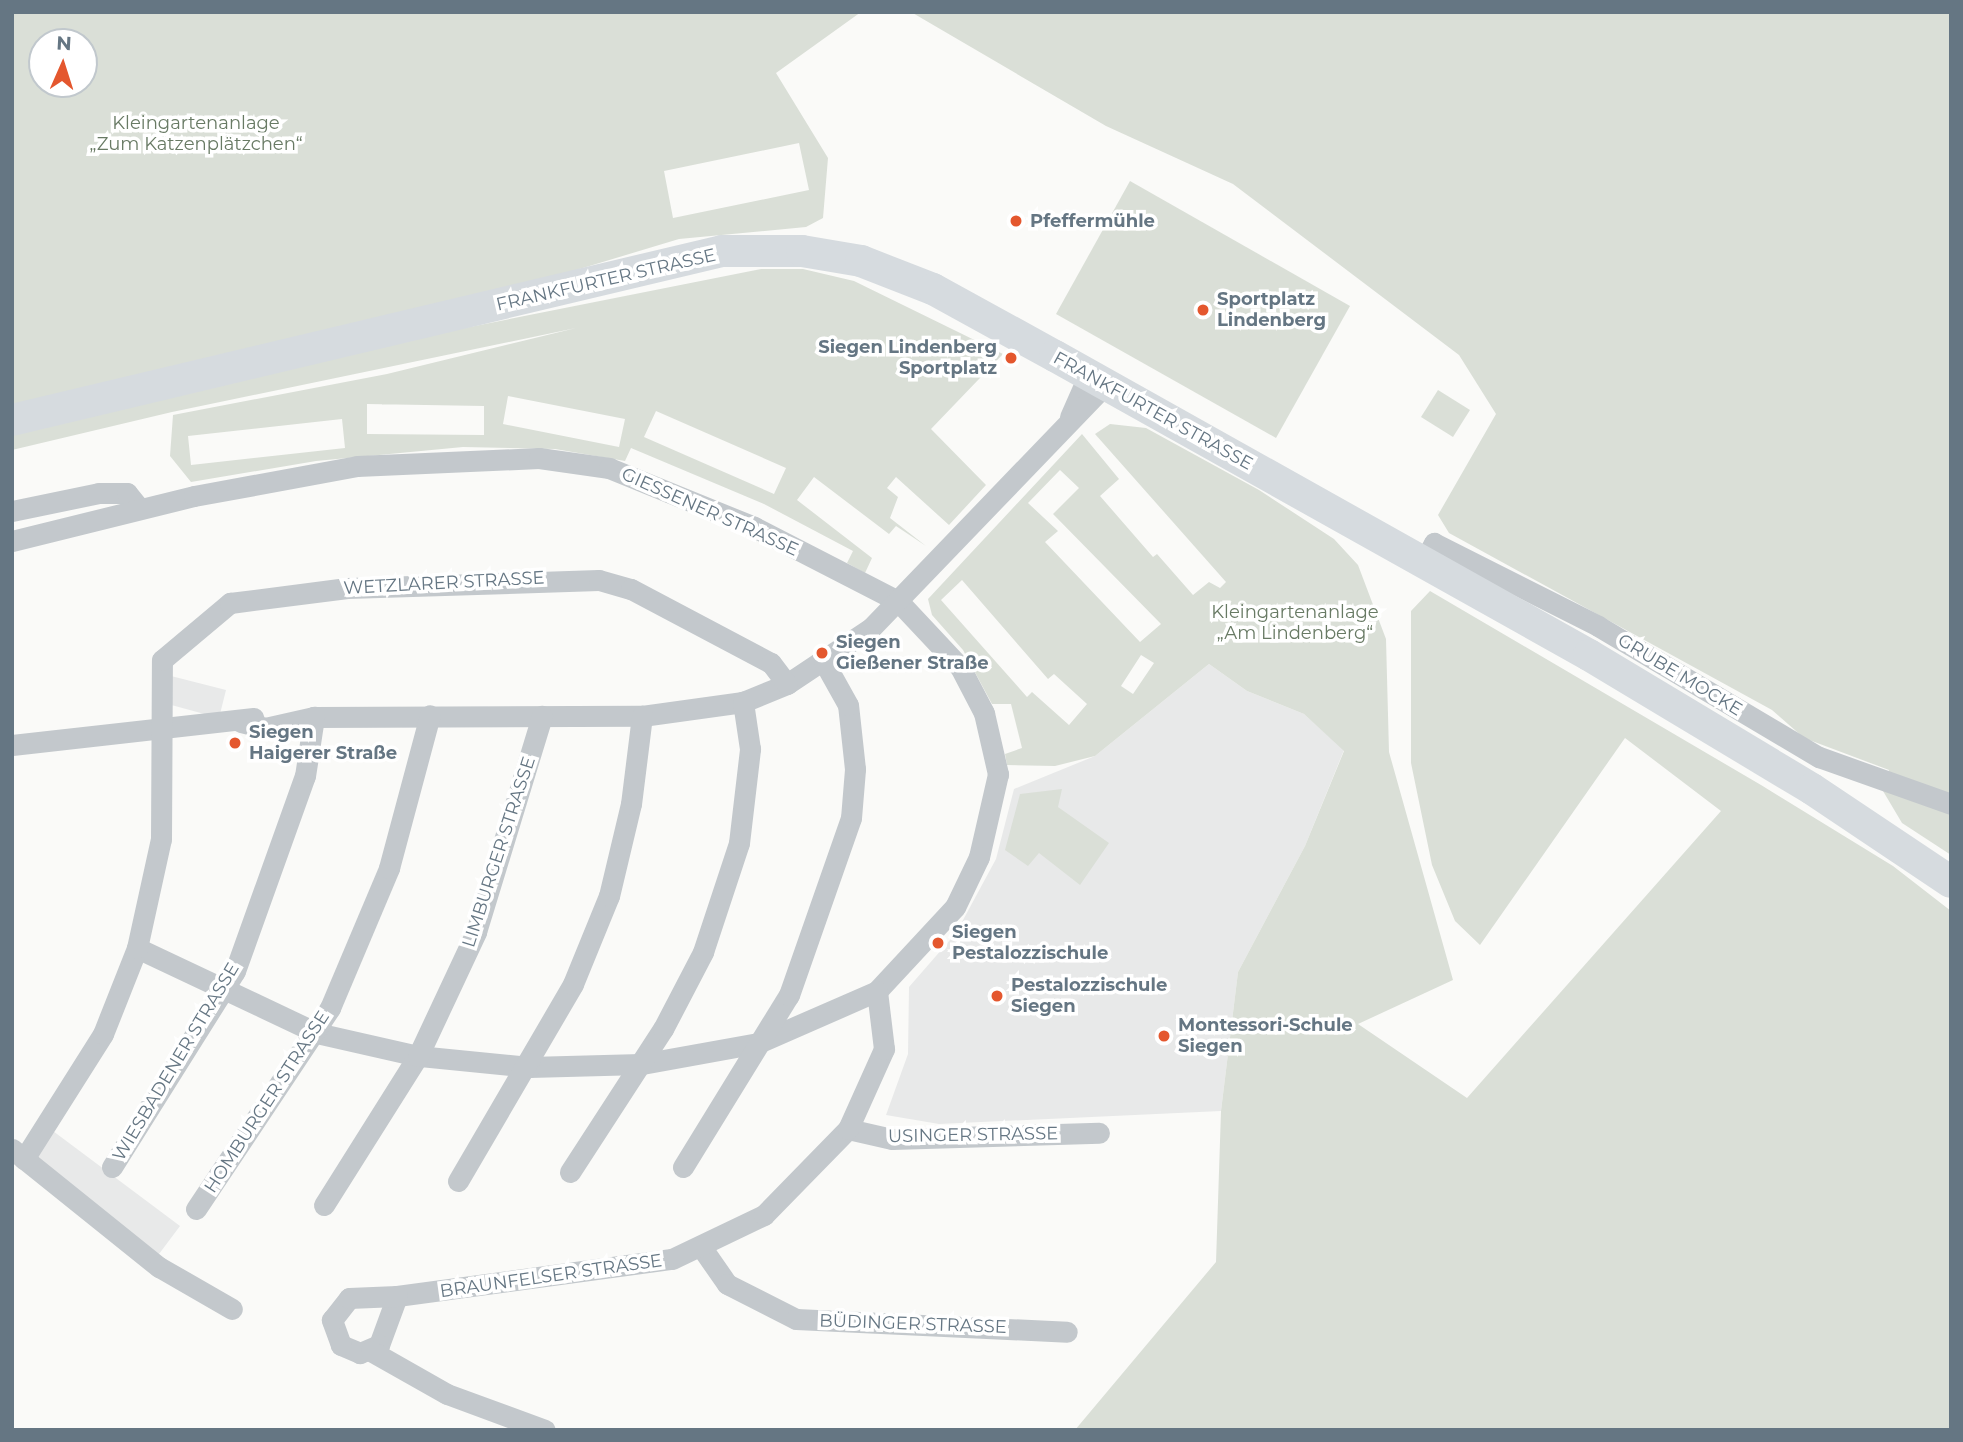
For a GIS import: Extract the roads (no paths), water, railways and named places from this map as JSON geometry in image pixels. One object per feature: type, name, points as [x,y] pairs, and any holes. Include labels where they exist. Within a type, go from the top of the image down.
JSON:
[{"type":"main road","name":"FRANKFURTER STRASSE","points":[[12,420],[684,259],[761,249],[832,254],[891,271],[1097,379],[1465,585],[1812,789],[1951,883]]},
{"type":"street","points":[[12,745],[241,722],[265,728],[289,719],[314,717],[642,716],[743,702],[787,684],[824,662],[898,601],[1070,417],[1097,379]]},
{"type":"street","name":"GIESSENER STRASSE","points":[[12,541],[139,508],[358,466],[539,458],[609,468],[696,501],[898,601]]},
{"type":"street","points":[[12,511],[99,493],[127,494],[139,508]]},
{"type":"street","name":"GRUBE MOCKE","points":[[1423,563],[1434,543],[1598,626],[1819,757],[1951,804]]},
{"type":"street","name":"WETZLARER STRASSE","points":[[166,728],[162,660],[230,603],[347,588],[599,580],[631,589],[771,663],[787,684]]},
{"type":"street","points":[[136,948],[222,992],[317,1033],[418,1056],[529,1067],[641,1064],[758,1043],[877,991],[955,907],[979,857],[998,774],[984,713],[960,667],[898,601]]},
{"type":"street","points":[[683,1167],[789,995],[851,818],[855,769],[848,705],[824,662]]},
{"type":"street","points":[[570,1172],[641,1064],[703,953],[739,843],[750,749],[743,702]]},
{"type":"street","name":"HOMBURGER STRASSE","points":[[196,1209],[317,1033],[389,868],[430,715]]},
{"type":"street","name":"LIMBURGER STRASSE","points":[[324,1205],[418,1056],[476,932],[542,716]]},
{"type":"street","points":[[458,1181],[529,1067],[609,896],[642,716]]},
{"type":"street","name":"WIESBADENER STRASSE","points":[[112,1167],[222,992],[305,776],[314,717]]},
{"type":"street","points":[[166,728],[161,839],[136,948],[103,1034],[18,1154],[159,1267],[232,1309]]},
{"type":"street","name":"BRAUNFELSER STRASSE","points":[[545,1430],[446,1394],[371,1351],[341,1345],[333,1331],[335,1310],[349,1298],[397,1296],[672,1259],[702,1248],[764,1215],[848,1129],[884,1049],[877,991]]},
{"type":"street","name":"USINGER STRASSE","points":[[848,1129],[892,1139],[1099,1132]]},
{"type":"street","name":"BÜDINGER STRASSE","points":[[702,1248],[727,1284],[796,1319],[1068,1332]]},
{"type":"street","points":[[371,1351],[387,1337],[397,1296]]},
{"type":"place","name":"Pfeffermühle","points":[[1016,221]]},
{"type":"place","name":"Sportplatz Lindenberg","points":[[1203,310]]},
{"type":"place","name":"Siegen Lindenberg Sportplatz","points":[[1011,358]]},
{"type":"place","name":"Siegen Gießener Straße","points":[[822,653]]},
{"type":"place","name":"Siegen Haigerer Straße","points":[[235,743]]},
{"type":"place","name":"Siegen Pestalozzischule","points":[[938,943]]},
{"type":"place","name":"Pestalozzischule Siegen","points":[[997,996]]},
{"type":"place","name":"Montessori-Schule Siegen","points":[[1164,1036]]},
{"type":"park label","name":"Kleingartenanlage „Zum Katzenplätzchen“","points":[[196,134]]},
{"type":"park label","name":"Kleingartenanlage „Am Lindenberg“","points":[[1295,623]]}]
